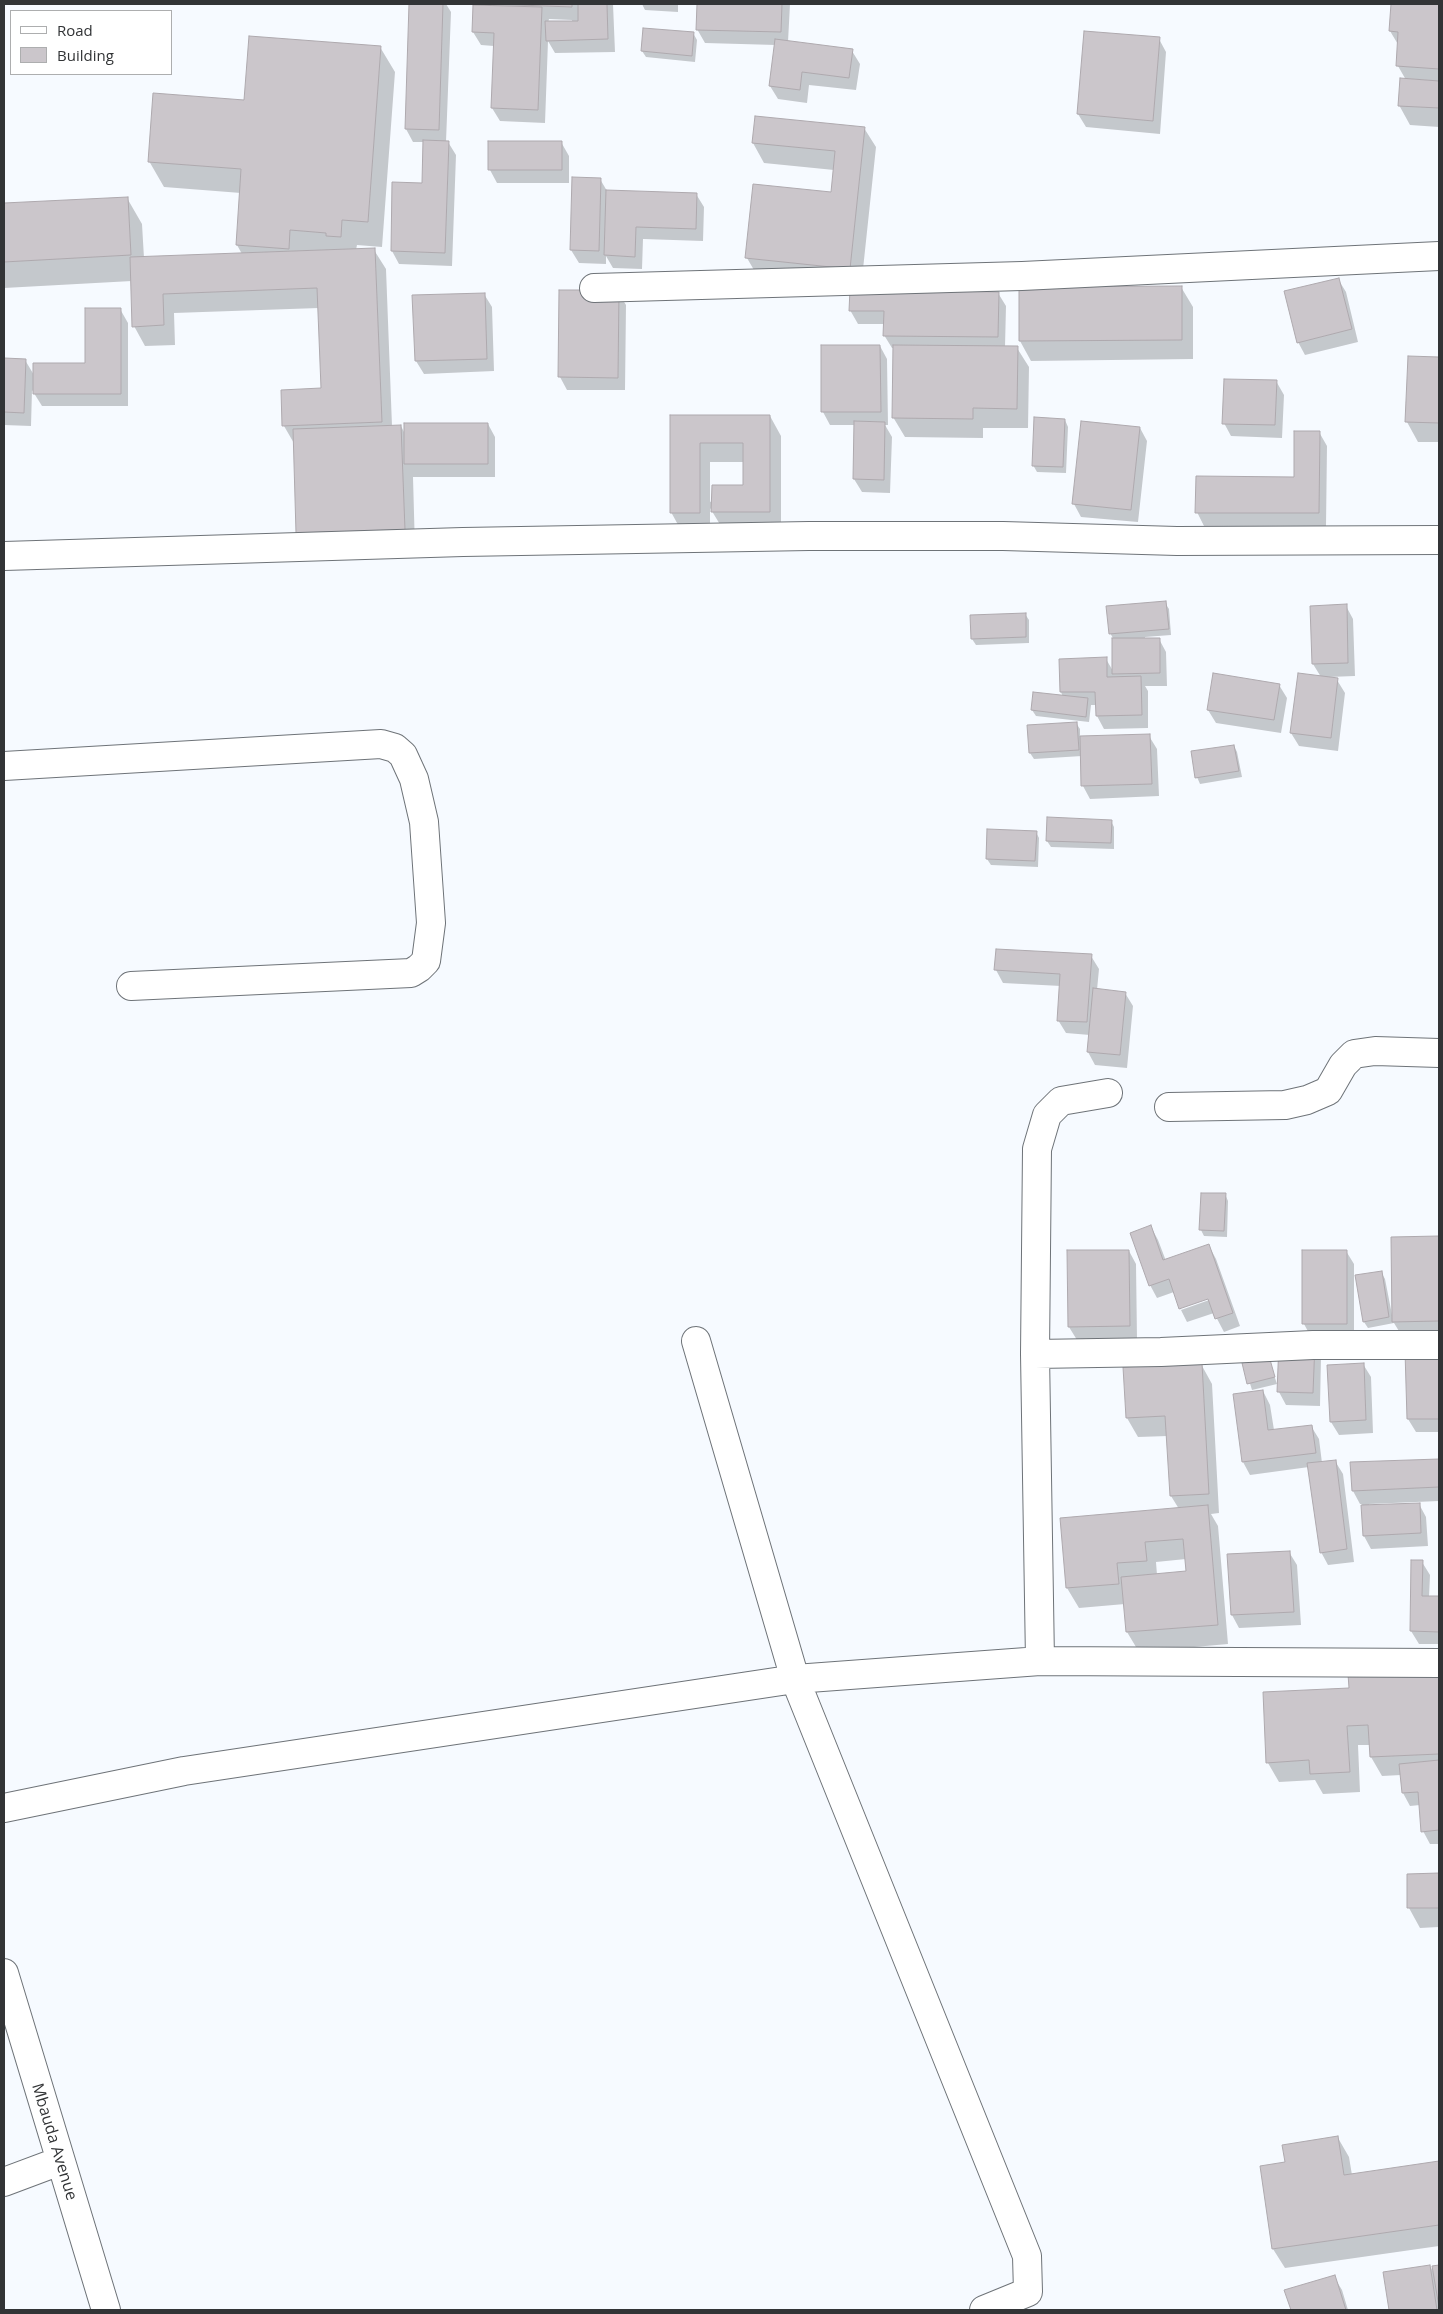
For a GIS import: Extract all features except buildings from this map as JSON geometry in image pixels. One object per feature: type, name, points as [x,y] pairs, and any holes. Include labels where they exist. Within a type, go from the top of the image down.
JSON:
[{"type":"street","points":[[594,288],[1022,276],[1439,256]]},
{"type":"street","points":[[4,556],[463,542],[809,536],[1003,536],[1178,541],[1439,540]]},
{"type":"street","points":[[4,766],[381,744],[395,748],[403,755],[414,779],[424,822],[432,923],[426,961],[419,968],[411,973],[130,986]]},
{"type":"street","points":[[1169,1107],[1285,1105],[1308,1100],[1328,1091],[1343,1065],[1354,1054],[1375,1051],[1439,1053]]},
{"type":"street","points":[[1040,1661],[1035,1354],[1037,1149],[1048,1116],[1061,1102],[1108,1092]]},
{"type":"street","points":[[696,1341],[795,1679],[1027,2256],[1028,2292],[984,2310]]},
{"type":"street","points":[[1035,1354],[1161,1352],[1313,1345],[1439,1345]]},
{"type":"street","points":[[4,1808],[184,1770],[795,1679],[1040,1661],[1439,1663]]},
{"type":"street","name":"Mbauda Avenue","points":[[4,1973],[106,2310]]},
{"type":"street","points":[[4,2182],[60,2161]]}]
